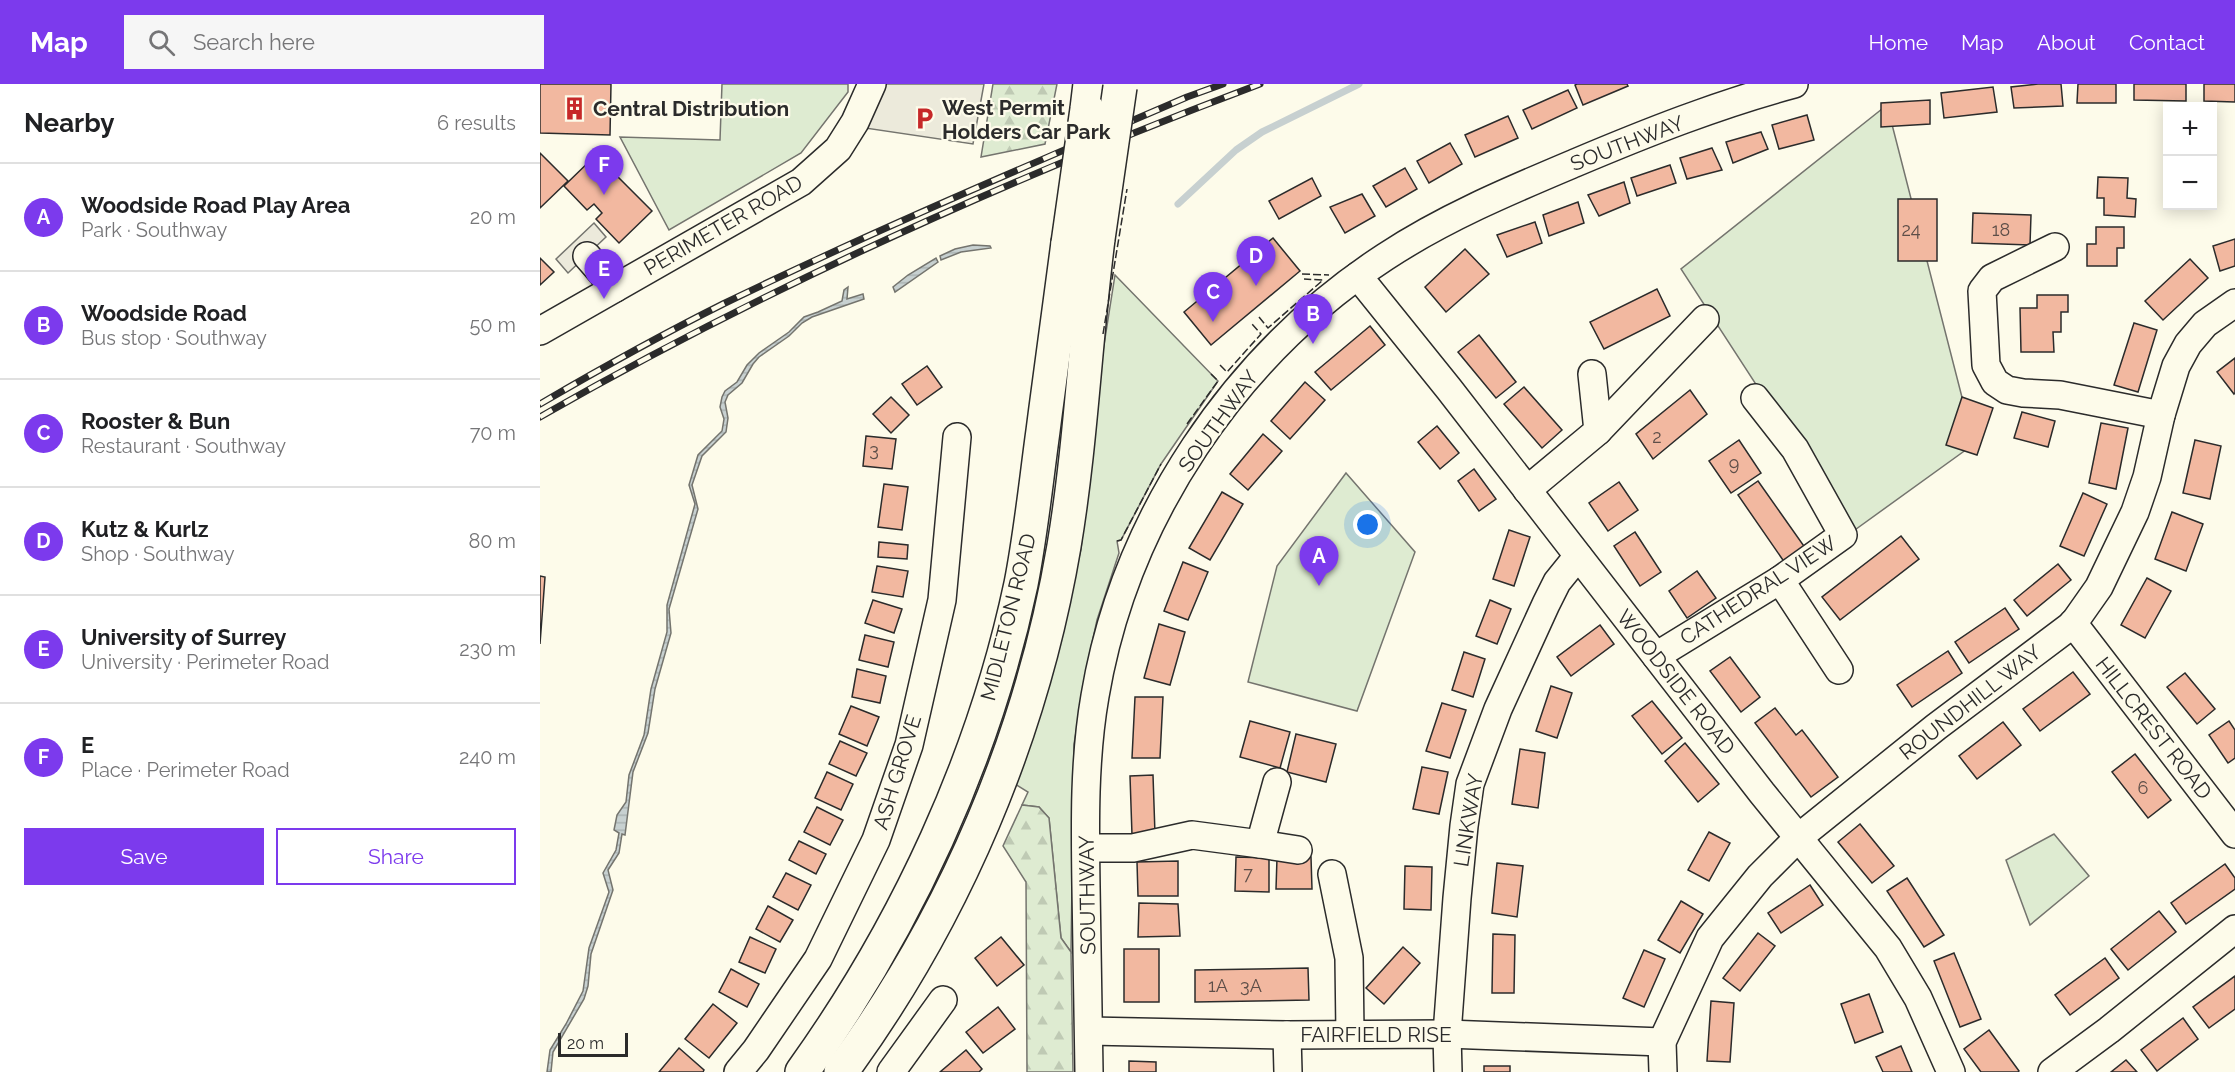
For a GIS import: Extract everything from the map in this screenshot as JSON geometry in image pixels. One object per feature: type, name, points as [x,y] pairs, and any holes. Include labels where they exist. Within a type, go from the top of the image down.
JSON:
[{"type":"highway","name":"MIDLETON ROAD","points":[[802,1072],[842,1012],[902,910],[947,815],[988,704],[1026,557],[1083,241],[1104,91]]},
{"type":"highway","name":"MIDLETON ROAD","points":[[841,1072],[898,987],[945,904],[976,840],[1021,720],[1051,610],[1064,544],[1083,241]]},
{"type":"street","name":"PERIMETER ROAD","points":[[540,331],[801,182],[838,149],[855,122],[872,84]]},
{"type":"street","name":"SOUTHWAY","points":[[1089,1072],[1086,848],[1088,752],[1095,694],[1108,638],[1124,587],[1142,544],[1178,473],[1205,431],[1243,382],[1300,322],[1358,276],[1411,241],[1533,181],[1627,141],[1794,84]]},
{"type":"street","points":[[2055,247],[1992,278],[1982,291],[1986,365],[1995,382],[2007,390],[2060,395],[2161,415]]},
{"type":"street","points":[[586,256],[615,288]]},
{"type":"street","name":"WOODSIDE ROAD","points":[[1358,276],[1798,838],[1888,948],[1918,998],[1951,1072]]},
{"type":"street","name":"ROUNDHILL WAY","points":[[1662,1072],[1662,1042],[1710,938],[1760,876],[1798,838],[1936,727],[2073,623],[2099,587],[2135,512],[2147,477],[2161,415],[2176,366],[2188,344],[2205,324],[2235,303]]},
{"type":"street","points":[[1527,490],[1598,431],[1705,319]]},
{"type":"street","points":[[1592,374],[1598,431]]},
{"type":"street","name":"CATHEDRAL VIEW","points":[[1656,656],[1780,580],[1844,535],[1795,449],[1755,398]]},
{"type":"street","name":"ASH GROVE","points":[[738,1072],[756,1050],[818,959],[876,840],[909,745],[942,600],[957,437]]},
{"type":"street","name":"LINKWAY","points":[[1448,1072],[1447,1034],[1464,826],[1470,784],[1498,709],[1546,604],[1557,582],[1578,556]]},
{"type":"street","points":[[1780,580],[1839,670]]},
{"type":"street","name":"HILLCREST ROAD","points":[[2073,623],[2235,834]]},
{"type":"street","points":[[1260,844],[1277,782]]},
{"type":"street","points":[[1086,848],[1133,848],[1192,835],[1298,850]]},
{"type":"street","points":[[1332,874],[1349,958],[1350,1033]]},
{"type":"street","points":[[2052,1072],[2109,1030],[2235,929]]},
{"type":"street","points":[[891,1072],[943,1000]]},
{"type":"street","name":"FAIRFIELD RISE","points":[[1089,1031],[1287,1035],[1447,1034],[1662,1042]]},
{"type":"street","points":[[1287,1035],[1288,1072]]},
{"type":"green space","points":[[722,84],[848,84],[848,92],[801,153],[669,230],[620,137],[720,140]]},
{"type":"green space","points":[[993,84],[1057,84],[1045,144],[981,157]]},
{"type":"green space","points":[[1887,105],[1974,444],[1852,532],[1681,269]]},
{"type":"green space","points":[[1115,275],[1218,381],[1161,464],[1121,540],[1117,541],[1119,553],[1097,620],[1074,744],[1071,952],[1061,938],[1049,818],[1039,807],[1022,805],[1028,792],[1015,784],[1053,671],[1081,549],[1101,364]]},
{"type":"green space","points":[[1346,473],[1415,552],[1357,711],[1248,682],[1277,566]]},
{"type":"green space","points":[[1022,805],[1039,807],[1049,818],[1061,938],[1071,952],[1073,1072],[1027,1072],[1026,882],[1003,846]]},
{"type":"green space","points":[[2054,834],[2089,876],[2030,925],[2006,860]]},
{"type":"shaded area","name":"West Permit Holders Car Park","points":[[885,84],[984,84],[973,144],[865,128]]},
{"type":"shaded area","points":[[594,223],[606,237],[568,273],[556,259]]},
{"type":"shaded area","points":[[973,245],[990,246],[991,248],[961,252],[941,260],[940,256],[955,249]]},
{"type":"shaded area","points":[[936,258],[938,262],[895,292],[893,287]]},
{"type":"shaded area","points":[[848,287],[847,299],[863,294],[864,299],[812,317],[759,357],[742,383],[728,395],[725,402],[728,418],[726,432],[702,456],[692,485],[698,509],[669,609],[671,633],[655,689],[648,733],[633,772],[625,835],[622,834],[619,853],[608,870],[613,890],[591,954],[588,986],[584,999],[553,1052],[551,1072],[547,1072],[550,1050],[583,991],[589,948],[609,892],[603,873],[616,850],[619,833],[614,830],[617,815],[626,802],[629,775],[644,735],[651,689],[667,632],[667,605],[695,504],[689,485],[698,455],[722,431],[724,419],[720,407],[722,397],[725,391],[737,382],[747,365],[759,353],[789,332],[804,317],[842,301],[844,290]]},
{"type":"building","name":"Central Distribution","points":[[540,84],[611,84],[610,135],[540,133]]},
{"type":"building","points":[[1627,84],[1628,86],[1583,105],[1575,85]]},
{"type":"building","points":[[2061,84],[2063,106],[2014,108],[2011,87]]},
{"type":"building","points":[[2078,84],[2116,84],[2116,103],[2077,103]]},
{"type":"building","points":[[2134,84],[2186,84],[2186,101],[2134,100]]},
{"type":"building","points":[[2204,84],[2235,84],[2235,102],[2204,101]]},
{"type":"building","points":[[1993,87],[1997,112],[1944,118],[1941,93]]},
{"type":"building","points":[[1568,90],[1577,108],[1532,129],[1523,110]]},
{"type":"building","points":[[1930,100],[1930,124],[1881,127],[1881,103]]},
{"type":"building","points":[[1807,115],[1814,140],[1779,149],[1772,125]]},
{"type":"building","points":[[1508,116],[1518,138],[1475,157],[1465,135]]},
{"type":"building","points":[[1761,132],[1768,149],[1733,163],[1726,142]]},
{"type":"building","points":[[1450,143],[1462,164],[1429,183],[1417,161]]},
{"type":"building","points":[[1712,148],[1722,170],[1687,179],[1680,158]]},
{"type":"building","points":[[540,153],[568,181],[540,208]]},
{"type":"building","points":[[596,155],[652,211],[619,243],[596,219],[602,213],[594,204],[587,210],[564,186]]},
{"type":"building","points":[[1670,165],[1676,183],[1637,196],[1631,178]]},
{"type":"building","points":[[1405,168],[1417,189],[1386,207],[1373,186]]},
{"type":"building","points":[[2098,177],[2128,178],[2127,198],[2136,199],[2135,217],[2104,215],[2104,198],[2097,198]]},
{"type":"building","points":[[1312,178],[1321,196],[1279,219],[1269,201]]},
{"type":"building","points":[[1624,182],[1630,203],[1599,216],[1588,195]]},
{"type":"building","points":[[1362,194],[1375,216],[1345,233],[1330,207]]},
{"type":"building","points":[[1898,199],[1937,199],[1937,261],[1898,261]]},
{"type":"building","points":[[1578,202],[1584,223],[1549,236],[1543,215]]},
{"type":"building","points":[[1973,213],[2031,215],[2030,245],[1972,243]]},
{"type":"building","points":[[1535,222],[1542,243],[1507,257],[1497,235]]},
{"type":"building","points":[[2096,227],[2124,227],[2124,248],[2117,248],[2117,266],[2087,266],[2087,244],[2096,244]]},
{"type":"building","points":[[1273,238],[1300,271],[1211,345],[1184,312]]},
{"type":"building","points":[[2235,239],[2235,266],[2220,271],[2213,246]]},
{"type":"building","points":[[1465,249],[1489,274],[1446,312],[1425,287]]},
{"type":"building","points":[[540,258],[554,272],[540,285]]},
{"type":"building","points":[[2190,259],[2208,278],[2163,320],[2145,301]]},
{"type":"building","points":[[1657,289],[1670,316],[1604,349],[1590,322]]},
{"type":"building","points":[[2037,295],[2068,295],[2068,312],[2061,312],[2061,332],[2053,332],[2054,352],[2021,352],[2020,308],[2037,308]]},
{"type":"building","points":[[2134,323],[2157,330],[2138,392],[2114,385]]},
{"type":"building","points":[[1370,326],[1385,345],[1331,390],[1315,372]]},
{"type":"building","points":[[1479,335],[1516,382],[1496,398],[1458,352]]},
{"type":"building","points":[[2235,358],[2235,393],[2234,394],[2217,372]]},
{"type":"building","points":[[927,366],[942,387],[917,405],[902,384]]},
{"type":"building","points":[[1305,382],[1325,400],[1290,439],[1271,421]]},
{"type":"building","points":[[1524,387],[1562,430],[1542,448],[1504,404]]},
{"type":"building","points":[[1690,390],[1707,414],[1653,459],[1636,434]]},
{"type":"building","points":[[891,397],[909,415],[891,433],[873,414]]},
{"type":"building","points":[[1962,397],[1993,408],[1977,455],[1946,445]]},
{"type":"building","points":[[2022,412],[2055,421],[2048,447],[2014,438]]},
{"type":"building","points":[[2101,423],[2128,428],[2116,489],[2089,483]]},
{"type":"building","points":[[1437,426],[1459,453],[1440,469],[1418,442]]},
{"type":"building","points":[[1263,434],[1282,451],[1248,490],[1230,474]]},
{"type":"building","points":[[866,436],[896,439],[892,469],[863,466]]},
{"type":"building","points":[[1739,440],[1761,473],[1731,493],[1709,461]]},
{"type":"building","points":[[2195,440],[2221,446],[2210,499],[2183,493]]},
{"type":"building","points":[[1474,469],[1496,499],[1479,511],[1458,481]]},
{"type":"building","points":[[1758,481],[1806,549],[1785,563],[1738,495]]},
{"type":"building","points":[[1619,482],[1638,510],[1608,531],[1589,503]]},
{"type":"building","points":[[884,484],[908,487],[902,530],[878,527]]},
{"type":"building","points":[[1222,492],[1243,504],[1210,560],[1189,548]]},
{"type":"building","points":[[2083,493],[2107,504],[2084,556],[2060,546]]},
{"type":"building","points":[[2172,512],[2203,524],[2186,571],[2155,559]]},
{"type":"building","points":[[1509,530],[1530,537],[1514,586],[1493,579]]},
{"type":"building","points":[[1635,532],[1661,572],[1640,586],[1614,546]]},
{"type":"building","points":[[1901,536],[1919,559],[1840,620],[1822,597]]},
{"type":"building","points":[[879,542],[908,545],[907,559],[878,557]]},
{"type":"building","points":[[1183,562],[1208,572],[1188,620],[1164,611]]},
{"type":"building","points":[[2058,564],[2071,580],[2027,616],[2014,600]]},
{"type":"building","points":[[877,566],[908,571],[903,597],[872,592]]},
{"type":"building","points":[[1697,571],[1716,598],[1687,618],[1669,591]]},
{"type":"building","points":[[540,576],[545,577],[540,644]]},
{"type":"building","points":[[2147,578],[2171,591],[2145,638],[2121,625]]},
{"type":"building","points":[[873,600],[902,609],[894,633],[865,623]]},
{"type":"building","points":[[1490,600],[1511,609],[1497,644],[1476,636]]},
{"type":"building","points":[[2005,608],[2019,629],[1969,663],[1955,642]]},
{"type":"building","points":[[1159,624],[1185,632],[1170,685],[1144,678]]},
{"type":"building","points":[[1600,625],[1614,644],[1571,676],[1557,657]]},
{"type":"building","points":[[865,635],[894,642],[888,667],[859,660]]},
{"type":"building","points":[[1948,651],[1962,673],[1912,707],[1897,685]]},
{"type":"building","points":[[1464,652],[1485,659],[1473,697],[1452,690]]},
{"type":"building","points":[[1730,657],[1760,697],[1741,712],[1710,671]]},
{"type":"building","points":[[857,669],[886,676],[880,703],[852,697]]},
{"type":"building","points":[[2073,672],[2090,694],[2040,731],[2023,709]]},
{"type":"building","points":[[2185,673],[2215,709],[2197,724],[2167,687]]},
{"type":"building","points":[[1551,686],[1572,693],[1557,738],[1536,731]]},
{"type":"building","points":[[1135,697],[1163,697],[1160,758],[1132,758]]},
{"type":"building","points":[[1652,701],[1682,738],[1662,754],[1632,716]]},
{"type":"building","points":[[1442,703],[1466,710],[1450,758],[1426,751]]},
{"type":"building","points":[[851,706],[879,717],[867,746],[839,734]]},
{"type":"building","points":[[1775,708],[1796,735],[1802,730],[1838,777],[1811,797],[1755,723]]},
{"type":"building","points":[[1250,721],[1290,732],[1280,768],[1240,757]]},
{"type":"building","points":[[2229,721],[2235,730],[2235,758],[2228,763],[2209,735]]},
{"type":"building","points":[[2003,722],[2021,745],[1977,779],[1959,756]]},
{"type":"building","points":[[1296,734],[1336,744],[1326,782],[1287,772]]},
{"type":"building","points":[[840,741],[867,753],[856,776],[829,764]]},
{"type":"building","points":[[1685,743],[1719,784],[1698,802],[1665,761]]},
{"type":"building","points":[[1520,749],[1545,753],[1538,808],[1512,804]]},
{"type":"building","points":[[2135,754],[2171,800],[2148,818],[2112,772]]},
{"type":"building","points":[[1422,767],[1448,772],[1439,814],[1413,809]]},
{"type":"building","points":[[827,772],[853,784],[841,810],[815,798]]},
{"type":"building","points":[[1153,775],[1155,834],[1132,835],[1130,776]]},
{"type":"building","points":[[817,807],[843,820],[830,845],[804,832]]},
{"type":"building","points":[[1860,824],[1894,866],[1872,883],[1838,842]]},
{"type":"building","points":[[1709,832],[1730,843],[1709,881],[1688,870]]},
{"type":"building","points":[[799,841],[826,854],[816,874],[789,860]]},
{"type":"building","points":[[1236,857],[1269,858],[1269,892],[1235,891]]},
{"type":"building","points":[[1311,857],[1312,889],[1276,889],[1277,858]]},
{"type":"building","points":[[1178,861],[1178,896],[1138,896],[1137,862]]},
{"type":"building","points":[[1497,863],[1523,866],[1517,917],[1492,913]]},
{"type":"building","points":[[2225,864],[2235,878],[2235,889],[2186,924],[2171,903]]},
{"type":"building","points":[[1405,866],[1432,867],[1431,910],[1404,909]]},
{"type":"building","points":[[786,873],[811,885],[798,910],[773,897]]},
{"type":"building","points":[[1907,878],[1944,935],[1924,947],[1887,891]]},
{"type":"building","points":[[1810,885],[1823,905],[1781,933],[1768,913]]},
{"type":"building","points":[[1681,901],[1703,914],[1680,953],[1658,940]]},
{"type":"building","points":[[1139,903],[1178,904],[1180,936],[1138,937]]},
{"type":"building","points":[[768,906],[793,920],[780,942],[756,929]]},
{"type":"building","points":[[2159,911],[2176,932],[2128,970],[2111,949]]},
{"type":"building","points":[[1758,933],[1775,946],[1740,991],[1723,978]]},
{"type":"building","points":[[1493,934],[1515,935],[1514,993],[1492,993]]},
{"type":"building","points":[[750,937],[776,949],[765,973],[739,962]]},
{"type":"building","points":[[1001,937],[1024,965],[997,986],[975,958]]},
{"type":"building","points":[[1403,947],[1420,963],[1384,1004],[1366,988]]},
{"type":"building","points":[[1124,949],[1159,949],[1159,1002],[1124,1002]]},
{"type":"building","points":[[1644,950],[1665,959],[1644,1007],[1623,998]]},
{"type":"building","points":[[1954,953],[1981,1019],[1960,1027],[1934,961]]},
{"type":"building","points":[[2105,958],[2119,978],[2070,1015],[2055,995]]},
{"type":"building","points":[[1308,968],[1309,1000],[1195,1002],[1195,970]]},
{"type":"building","points":[[731,969],[759,984],[747,1007],[719,992]]},
{"type":"building","points":[[2235,976],[2235,1009],[2209,1028],[2193,1007]]},
{"type":"building","points":[[1869,994],[1883,1032],[1855,1043],[1841,1004]]},
{"type":"building","points":[[1711,1001],[1734,1003],[1730,1062],[1707,1061]]},
{"type":"building","points":[[713,1004],[737,1023],[709,1058],[685,1039]]},
{"type":"building","points":[[998,1007],[1015,1029],[983,1053],[966,1032]]},
{"type":"building","points":[[2183,1018],[2198,1039],[2157,1071],[2141,1050]]},
{"type":"building","points":[[1989,1030],[2018,1072],[1981,1072],[1964,1049]]},
{"type":"building","points":[[1901,1046],[1912,1072],[1883,1072],[1876,1057]]},
{"type":"building","points":[[679,1048],[704,1070],[703,1072],[659,1072]]},
{"type":"building","points":[[966,1050],[982,1069],[979,1072],[940,1072]]},
{"type":"building","points":[[2126,1060],[2137,1072],[2111,1072]]},
{"type":"building","points":[[1129,1061],[1156,1062],[1156,1072],[1129,1072]]},
{"type":"building","points":[[1484,1066],[1510,1066],[1510,1072],[1484,1072]]},
{"type":"waterway","points":[[1178,204],[1236,150],[1262,132],[1359,84]]},
{"type":"railway","points":[[540,404],[677,328],[780,277],[1012,172],[1187,97],[1223,84]]},
{"type":"railway","points":[[540,417],[714,323],[893,236],[1076,157],[1260,84]]},
{"type":"fence","points":[[1103,334],[1127,189]]},
{"type":"fence","points":[[1302,274],[1329,275]]},
{"type":"fence","points":[[1259,317],[1268,328],[1323,280],[1304,279]]},
{"type":"fence","points":[[1220,365],[1227,372],[1261,334],[1252,324]]},
{"type":"fence","points":[[1187,424],[1218,381],[1211,374]]},
{"type":"fence","points":[[1117,541],[1121,540],[1161,464]]},
{"type":"place","name":"Central Distribution","points":[[575,108]]},
{"type":"place","name":"West Permit Holders Car Park","points":[[924,119]]},
{"type":"place","name":"E","points":[[604,195]]},
{"type":"place","name":"Kutz & Kurlz","points":[[1256,286]]},
{"type":"place","name":"University of Surrey","points":[[604,299]]},
{"type":"place","name":"Rooster & Bun","points":[[1213,322]]},
{"type":"place","name":"Woodside Road","points":[[1313,344]]},
{"type":"place","name":"Woodside Road Play Area","points":[[1319,586]]}]
